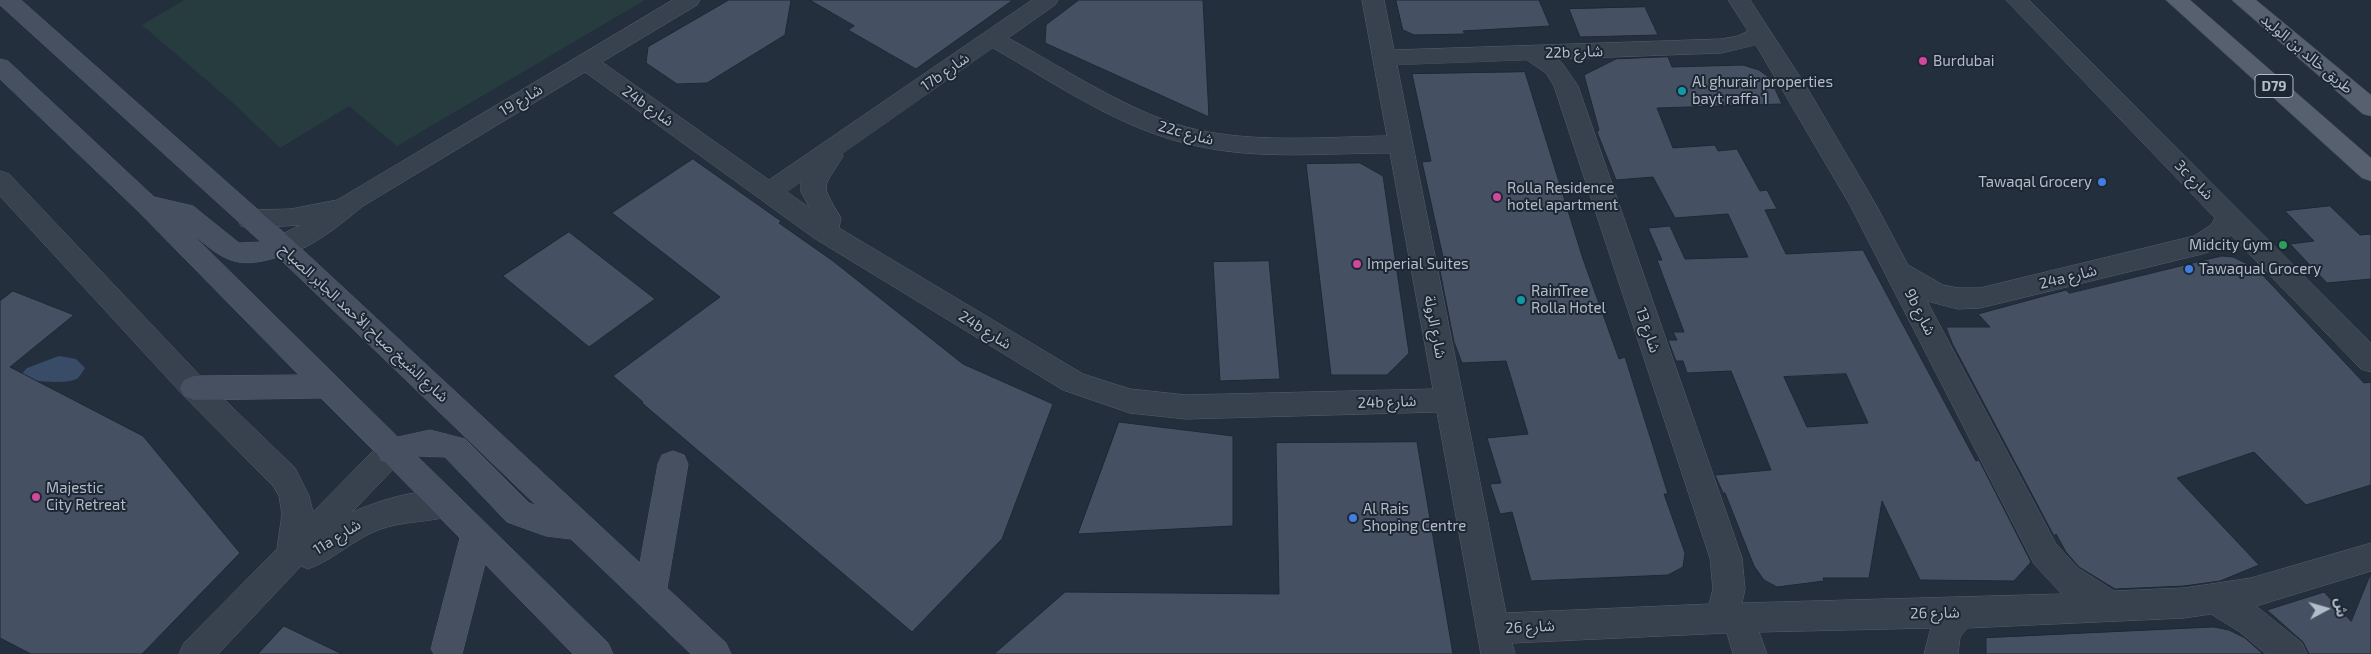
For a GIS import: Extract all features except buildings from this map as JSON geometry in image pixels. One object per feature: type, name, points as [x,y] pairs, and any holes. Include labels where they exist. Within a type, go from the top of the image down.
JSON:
[{"type":"main road","name":"شارع الشيخ صباح الأحمد الجابر الصباح","points":[[8,0],[282,246],[714,654]]},
{"type":"main road","name":"D79","points":[[2176,0],[2371,172]]},
{"type":"main road","name":"طريق خالد بن الوليد","points":[[2244,0],[2371,108]]},
{"type":"main road","points":[[0,66],[146,204],[325,386],[596,654]]},
{"type":"main road","points":[[146,204],[184,213],[231,252],[239,254],[260,253],[282,246]]},
{"type":"main road","points":[[194,388],[325,386]]},
{"type":"main road","points":[[391,452],[408,444],[426,441],[442,442],[455,448],[518,512],[546,523],[579,526]]},
{"type":"main road","points":[[650,594],[673,464]]},
{"type":"main road","points":[[448,649],[476,535]]},
{"type":"street","name":"شارع 19","points":[[282,246],[322,225],[354,200],[689,0]]},
{"type":"street","name":"17b شارع","points":[[771,191],[842,144],[1047,0]]},
{"type":"street","name":"شارع الرولة","points":[[1373,0],[1496,641]]},
{"type":"street","name":"9b شارع","points":[[1740,0],[1828,143],[1900,273],[2045,554],[2055,569],[2069,582],[2113,607]]},
{"type":"street","name":"3c شارع","points":[[2017,0],[2371,361]]},
{"type":"street","name":"22b شارع","points":[[1384,58],[1722,46],[1744,42],[1761,33]]},
{"type":"street","name":"22c شارع","points":[[993,39],[1128,114],[1197,138],[1254,146],[1400,144]]},
{"type":"street","name":"شارع 13","points":[[1534,54],[1554,68],[1566,86],[1726,558],[1730,589],[1730,618]]},
{"type":"street","name":"24b شارع","points":[[586,62],[771,191],[823,231],[1048,369],[1074,382],[1108,395],[1145,403],[1186,407],[1449,400]]},
{"type":"street","name":"17b شارع","points":[[823,231],[827,227],[828,218],[815,198],[813,184],[819,171],[842,144]]},
{"type":"street","points":[[0,180],[194,388],[284,477],[298,503],[300,518],[291,554]]},
{"type":"street","name":"شارع 19","points":[[250,219],[270,220],[305,215],[354,200]]},
{"type":"street","name":"24a شارع","points":[[1900,273],[1929,292],[1957,299],[1980,298],[2202,244],[2220,232],[2229,216]]},
{"type":"street","name":"11a شارع","points":[[196,654],[391,452]]},
{"type":"street","name":"11a شارع","points":[[243,604],[334,536],[362,521],[390,511],[446,505]]},
{"type":"street","name":"شارع 26","points":[[1496,641],[1730,618],[1959,613],[2113,607],[2216,599],[2285,584],[2371,557]]},
{"type":"street","points":[[2216,599],[2252,621],[2290,654]]},
{"type":"street","points":[[1941,654],[1942,639],[1948,624],[1959,613]]},
{"type":"street","points":[[1730,618],[1750,654]]},
{"type":"green space","points":[[184,0],[645,0],[397,146],[349,106],[280,148],[232,102],[142,25]]},
{"type":"water","points":[[59,356],[76,359],[85,368],[78,378],[58,382],[18,378],[27,368]]},
{"type":"place","name":"Burdubai","points":[[1923,61]]},
{"type":"place","name":"Al ghurair properties bayt raffa 1","points":[[1682,91]]},
{"type":"place","name":"Tawaqal Grocery","points":[[2102,182]]},
{"type":"place","name":"Rolla Residence hotel apartment","points":[[1497,197]]},
{"type":"place","name":"Midcity Gym","points":[[2283,245]]},
{"type":"place","name":"Imperial Suites","points":[[1357,264]]},
{"type":"place","name":"Tawaqual Grocery","points":[[2189,269]]},
{"type":"place","name":"RainTree Rolla Hotel","points":[[1521,300]]},
{"type":"place","name":"Majestic City Retreat","points":[[36,497]]},
{"type":"place","name":"Al Rais Shoping Centre","points":[[1353,518]]}]
